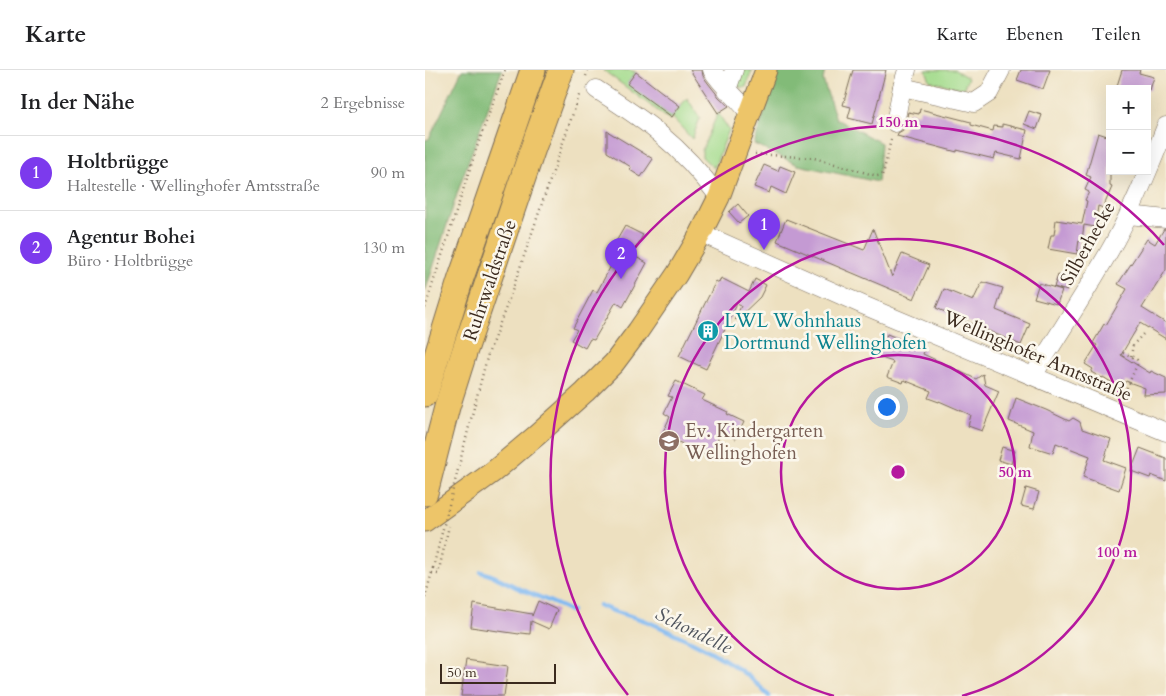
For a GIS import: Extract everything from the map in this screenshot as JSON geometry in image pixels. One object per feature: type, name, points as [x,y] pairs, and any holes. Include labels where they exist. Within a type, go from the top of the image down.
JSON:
[{"type":"highway","name":"Ruhrwaldstraße","points":[[425,394],[460,281],[533,70]]},
{"type":"highway","name":"Ruhrwaldstraße","points":[[425,493],[447,407],[464,353],[561,70]]},
{"type":"main road","points":[[425,521],[493,472],[537,436],[614,363],[639,331],[677,274],[719,197],[766,70]]},
{"type":"street","points":[[727,90],[734,70]]},
{"type":"street","points":[[895,123],[904,78],[974,103],[989,93],[1001,70]]},
{"type":"street","points":[[714,71],[727,90],[742,103],[750,114]]},
{"type":"street","points":[[588,85],[659,132],[676,148],[719,197]]},
{"type":"street","name":"Silberhecke","points":[[1033,376],[1129,215],[1154,159],[1166,126]]},
{"type":"street","points":[[1129,215],[1166,219]]},
{"type":"street","name":"Wellinghofer Amtsstraße","points":[[701,233],[856,301],[1166,432]]},
{"type":"path","points":[[425,308],[477,148],[505,70]]},
{"type":"path","points":[[425,598],[488,354],[588,85],[588,70]]},
{"type":"path","points":[[737,149],[758,155],[814,158],[877,176],[882,175],[884,170],[895,123]]},
{"type":"path","points":[[1131,356],[1133,345],[1145,332]]},
{"type":"path","points":[[1120,402],[1137,365],[1137,360],[1123,353]]},
{"type":"path","points":[[432,573],[438,574],[450,520]]},
{"type":"green space","points":[[462,70],[502,70],[462,179],[425,292],[425,140],[429,139]]},
{"type":"green space","points":[[603,70],[629,70],[636,72],[628,83],[672,117],[670,120]]},
{"type":"green space","points":[[743,70],[752,70],[746,87],[736,87]]},
{"type":"green space","points":[[778,70],[825,70],[823,80],[836,119],[881,143],[878,182],[798,165],[754,144]]},
{"type":"green space","points":[[926,70],[955,70],[968,78],[963,89],[930,81]]},
{"type":"green space","points":[[687,98],[700,118],[692,139],[672,117]]},
{"type":"green space","points":[[718,113],[729,130],[714,168],[702,157],[702,150]]},
{"type":"building","points":[[690,70],[702,70],[703,76],[708,83],[729,106],[718,113]]},
{"type":"building","points":[[853,70],[886,70],[872,124],[848,118],[851,107],[843,105]]},
{"type":"building","points":[[1021,70],[1050,70],[1043,89],[1017,80]]},
{"type":"building","points":[[1122,70],[1140,70],[1139,73],[1154,77],[1151,87],[1151,85],[1117,85]]},
{"type":"building","points":[[636,72],[680,106],[672,117],[627,84]]},
{"type":"building","points":[[920,109],[971,122],[971,125],[993,131],[994,126],[1002,127],[1002,124],[1027,130],[1021,159],[996,153],[994,159],[957,150],[957,152],[897,136],[903,130],[908,112],[919,114]]},
{"type":"building","points":[[1029,111],[1042,115],[1037,129],[1024,124]]},
{"type":"building","points":[[607,131],[653,159],[641,177],[630,170],[631,167],[607,152]]},
{"type":"building","points":[[1098,133],[1106,136],[1106,175],[1110,175],[1110,186],[1112,187],[1103,208],[1098,206],[1095,227],[1084,225],[1082,240],[1079,240],[1077,254],[1048,249],[1051,235],[1054,235],[1056,220],[1082,224],[1087,201],[1085,200],[1089,192],[1085,190],[1091,177],[1086,175]]},
{"type":"building","points":[[764,165],[778,171],[780,166],[795,172],[786,194],[771,187],[769,193],[754,187]]},
{"type":"building","points":[[738,204],[748,216],[739,223],[729,212]]},
{"type":"building","points":[[786,219],[864,250],[873,229],[892,277],[902,254],[929,265],[914,299],[777,241]]},
{"type":"building","points":[[625,226],[643,235],[632,255],[647,263],[623,307],[616,302],[594,340],[590,339],[585,348],[571,340],[577,330],[573,328],[593,290],[597,292],[620,249],[614,245]]},
{"type":"building","points":[[1164,229],[1166,229],[1166,270],[1142,308],[1166,323],[1166,339],[1140,323],[1121,355],[1150,373],[1151,371],[1166,378],[1166,394],[1144,395],[1145,388],[1126,381],[1119,387],[1091,372],[1093,369],[1085,364],[1097,345],[1093,343],[1127,289],[1118,284],[1147,239],[1155,244]]},
{"type":"building","points":[[1058,275],[1071,279],[1067,291],[1054,287]]},
{"type":"building","name":"LWL Wohnhaus Dortmund Wellinghofen","points":[[721,278],[749,292],[755,279],[766,285],[760,297],[736,320],[741,306],[737,304],[706,369],[679,356],[716,281],[719,283]]},
{"type":"building","points":[[982,282],[1003,288],[996,310],[1030,324],[1021,345],[936,308],[944,289],[973,301]]},
{"type":"building","points":[[1039,283],[1062,290],[1057,304],[1034,298]]},
{"type":"building","points":[[887,334],[925,349],[923,354],[976,379],[983,374],[985,385],[999,391],[982,431],[968,426],[971,415],[928,398],[931,391],[904,380],[903,383],[887,377],[893,362],[878,357]]},
{"type":"building","points":[[676,381],[705,395],[702,400],[744,422],[736,439],[721,432],[709,457],[662,434],[670,417],[664,413],[672,397],[668,396]]},
{"type":"building","points":[[1016,398],[1069,421],[1073,418],[1080,422],[1082,429],[1111,439],[1104,460],[1126,468],[1119,490],[1083,477],[1090,456],[1056,443],[1053,453],[1030,446],[1033,431],[1009,421]]},
{"type":"building","points":[[1002,447],[1015,451],[1011,464],[998,460]]},
{"type":"building","points":[[1140,448],[1166,458],[1166,481],[1151,475],[1150,478],[1131,471]]},
{"type":"building","points":[[1026,488],[1039,492],[1034,509],[1021,506]]},
{"type":"building","points":[[538,601],[557,610],[549,629],[531,621],[530,634],[471,627],[474,604],[532,614],[532,616]]},
{"type":"building","points":[[466,660],[508,666],[504,696],[461,696]]},
{"type":"waterway","name":"Schondelle","points":[[481,572],[572,611]]},
{"type":"waterway","name":"Schondelle","points":[[599,605],[646,621],[709,651],[747,675],[769,696]]},
{"type":"place","name":"Holtbrügge","points":[[764,250]]},
{"type":"place","name":"Agentur Bohei","points":[[621,279]]},
{"type":"place","name":"LWL Wohnhaus Dortmund Wellinghofen","points":[[708,331]]},
{"type":"place","name":"Ev. Kindergarten Wellinghofen","points":[[669,441]]}]
